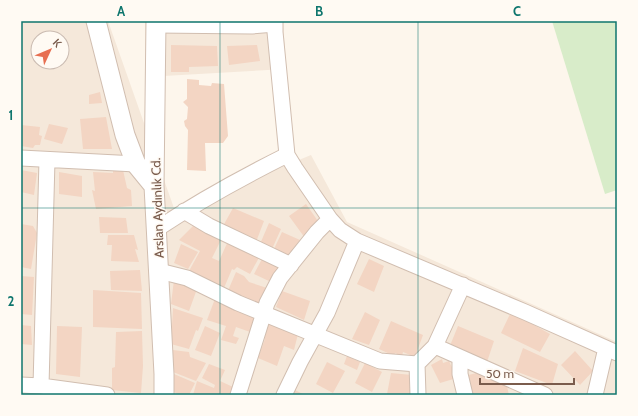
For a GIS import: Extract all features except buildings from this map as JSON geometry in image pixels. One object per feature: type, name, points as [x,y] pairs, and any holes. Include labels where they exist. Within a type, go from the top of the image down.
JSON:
[{"type":"street","points":[[96,21],[125,135],[136,164],[154,186]]},
{"type":"street","points":[[156,23],[252,26],[275,22],[288,155],[295,168],[330,219],[340,230],[357,241],[463,285],[612,350],[595,395]]},
{"type":"street","name":"Arslan Aydınlık Cd.","points":[[156,23],[154,186],[164,395]]},
{"type":"street","points":[[157,229],[231,183],[288,155]]},
{"type":"street","points":[[21,158],[136,164]]},
{"type":"street","points":[[41,386],[47,160]]},
{"type":"street","points":[[184,211],[209,226],[291,265]]},
{"type":"street","points":[[238,395],[267,303],[280,278],[317,232],[330,219]]},
{"type":"street","points":[[284,395],[314,334],[327,313],[357,241]]},
{"type":"street","points":[[159,271],[187,278],[238,303],[380,361],[417,364],[436,346],[463,285]]},
{"type":"street","points":[[436,346],[518,389],[545,395]]},
{"type":"street","points":[[460,358],[460,374],[465,395]]},
{"type":"street","points":[[417,364],[418,395]]},
{"type":"street","points":[[21,385],[41,386],[107,395]]},
{"type":"shaded area","points":[[21,21],[108,21],[175,211],[311,155],[347,222],[617,342],[617,395],[21,395]]},
{"type":"shaded area","points":[[145,21],[283,21],[286,69],[146,77]]},
{"type":"green space","points":[[552,21],[617,21],[617,190],[605,194]]}]
